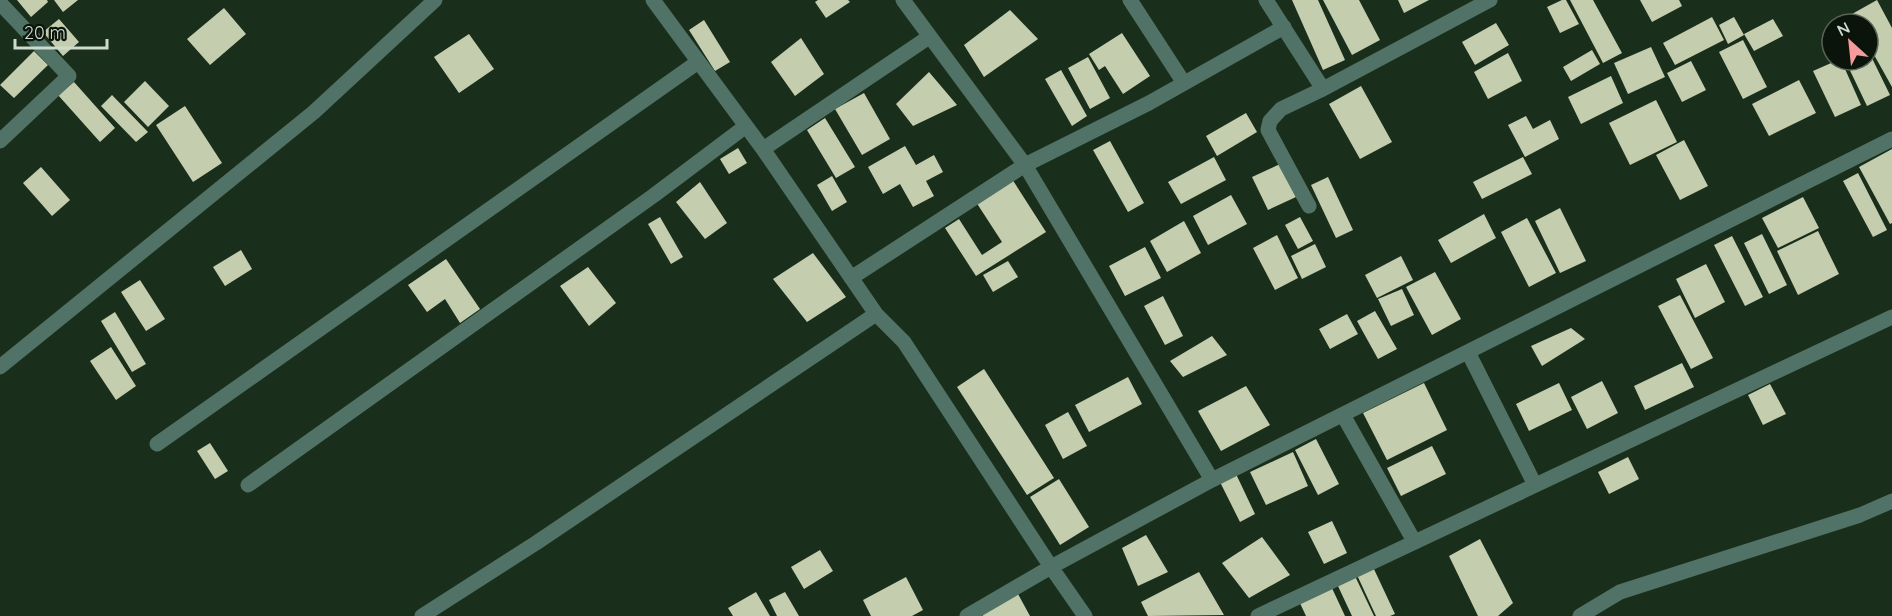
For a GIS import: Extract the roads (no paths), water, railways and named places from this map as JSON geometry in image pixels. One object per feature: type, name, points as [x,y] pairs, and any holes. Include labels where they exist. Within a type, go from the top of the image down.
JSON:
[{"type":"street","points":[[0,367],[314,112],[435,0]]},
{"type":"street","points":[[653,0],[763,149],[876,314],[904,342],[1050,567],[1085,616]]},
{"type":"street","points":[[903,0],[1025,165],[1212,480]]},
{"type":"street","points":[[1130,0],[1184,84]]},
{"type":"street","points":[[1266,0],[1323,89]]},
{"type":"street","points":[[1309,206],[1268,130],[1270,121],[1281,109],[1490,0]]},
{"type":"street","points":[[0,3],[69,76],[0,141]]},
{"type":"street","points":[[851,278],[1025,165],[1184,84],[1284,27]]},
{"type":"street","points":[[763,149],[929,38]]},
{"type":"street","points":[[158,444],[699,62]]},
{"type":"street","points":[[248,485],[653,196],[746,126]]},
{"type":"street","points":[[967,616],[1050,567],[1212,480],[1892,139]]},
{"type":"street","points":[[422,616],[546,536],[876,314]]},
{"type":"street","points":[[1258,616],[1892,317]]},
{"type":"street","points":[[1468,352],[1535,485]]},
{"type":"street","points":[[1343,415],[1414,542]]},
{"type":"street","points":[[1580,616],[1620,592],[1860,515],[1892,501]]}]
